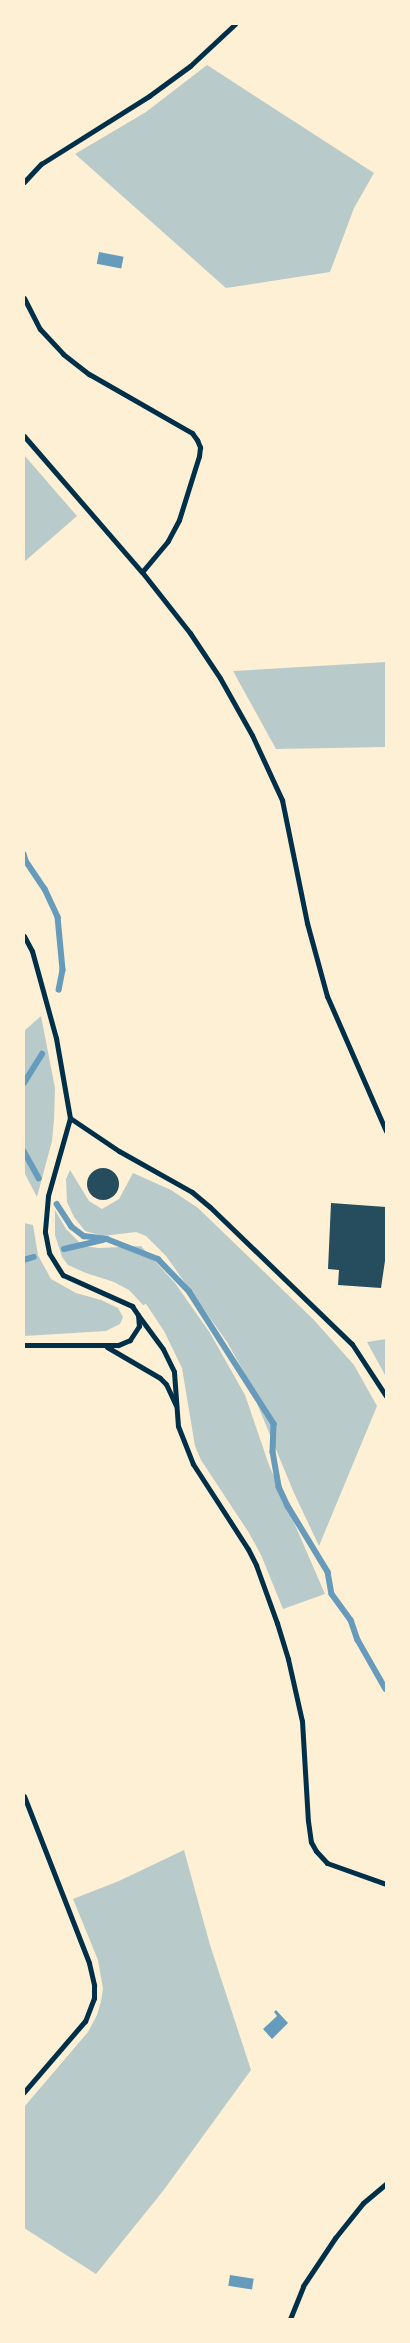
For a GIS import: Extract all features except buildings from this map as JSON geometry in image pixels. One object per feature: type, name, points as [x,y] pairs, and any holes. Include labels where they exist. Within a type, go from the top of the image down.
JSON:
[{"type":"street","points":[[24,182],[41,164],[149,96],[182,72],[235,24]]},
{"type":"street","points":[[24,298],[40,329],[68,358],[99,380],[192,433],[197,440],[200,447],[199,456],[179,520],[168,541],[142,572]]},
{"type":"street","points":[[24,436],[142,572],[190,632],[220,678],[252,735],[276,784],[285,814],[307,923],[327,996],[386,1131]]},
{"type":"street","points":[[24,936],[32,951],[56,1038],[70,1118],[48,1196],[45,1232],[48,1253],[63,1275],[90,1289],[115,1297],[132,1306],[163,1349],[174,1372],[177,1386],[178,1426],[193,1464],[256,1565],[288,1659],[302,1721],[311,1842],[327,1863],[386,1884]]},
{"type":"street","points":[[70,1118],[119,1151],[192,1192],[210,1207],[352,1344],[386,1396]]},
{"type":"street","points":[[24,1345],[68,1344],[106,1346],[125,1344],[139,1326],[138,1315]]},
{"type":"street","points":[[106,1346],[160,1378],[166,1384],[177,1408]]},
{"type":"street","points":[[24,1796],[90,1963],[94,1985],[94,1998],[85,2022],[24,2092]]},
{"type":"street","points":[[290,2319],[303,2286],[335,2238],[363,2203],[386,2184]]},
{"type":"shaded area","points":[[207,65],[374,173],[354,208],[330,272],[226,288],[75,154],[146,112]]},
{"type":"shaded area","points":[[24,455],[77,516],[24,562]]},
{"type":"shaded area","points":[[386,662],[386,747],[276,749],[233,671]]},
{"type":"shaded area","points":[[41,1016],[55,1088],[52,1141],[37,1197],[24,1172],[24,1031]]},
{"type":"shaded area","points":[[70,1170],[89,1201],[102,1209],[119,1199],[133,1173],[171,1190],[198,1208],[314,1320],[354,1365],[377,1406],[319,1546],[294,1493],[244,1372],[227,1342],[166,1256],[146,1236],[136,1232],[103,1236],[85,1231],[74,1217],[67,1202],[66,1179]]},
{"type":"shaded area","points":[[55,1210],[66,1229],[83,1246],[99,1248],[141,1246],[175,1283],[210,1333],[245,1395],[269,1465],[325,1594],[283,1609],[261,1555],[249,1533],[201,1460],[195,1446],[182,1368],[164,1331],[146,1304],[143,1305],[129,1290],[114,1282],[68,1265],[62,1257],[55,1235]]},
{"type":"shaded area","points":[[24,1223],[33,1225],[38,1255],[51,1279],[76,1293],[101,1300],[118,1308],[123,1317],[120,1324],[106,1331],[24,1336]]},
{"type":"shaded area","points":[[386,1339],[386,1377],[367,1342]]},
{"type":"shaded area","points":[[184,1850],[210,1945],[251,2070],[163,2191],[96,2274],[24,2228],[24,2107],[88,2032],[97,2015],[101,2001],[103,1989],[98,1960],[73,1899],[119,1881]]},
{"type":"water","points":[[99,252],[124,257],[121,269],[97,264]]},
{"type":"water","points":[[276,2010],[288,2023],[272,2039],[263,2029],[277,2016],[274,2012]]},
{"type":"water","points":[[230,2275],[254,2279],[252,2290],[228,2286]]},
{"type":"waterway","points":[[24,854],[26,861],[45,889],[58,917],[63,970],[59,990]]},
{"type":"waterway","points":[[24,1083],[42,1054]]},
{"type":"waterway","points":[[24,1151],[39,1178]]},
{"type":"waterway","points":[[57,1204],[72,1227],[84,1236],[107,1239],[158,1259],[189,1291],[274,1424],[273,1452],[279,1487],[288,1506],[328,1572],[332,1594],[351,1620],[358,1640],[386,1689]]},
{"type":"waterway","points":[[64,1249],[103,1240]]},
{"type":"waterway","points":[[24,1260],[34,1257]]}]
